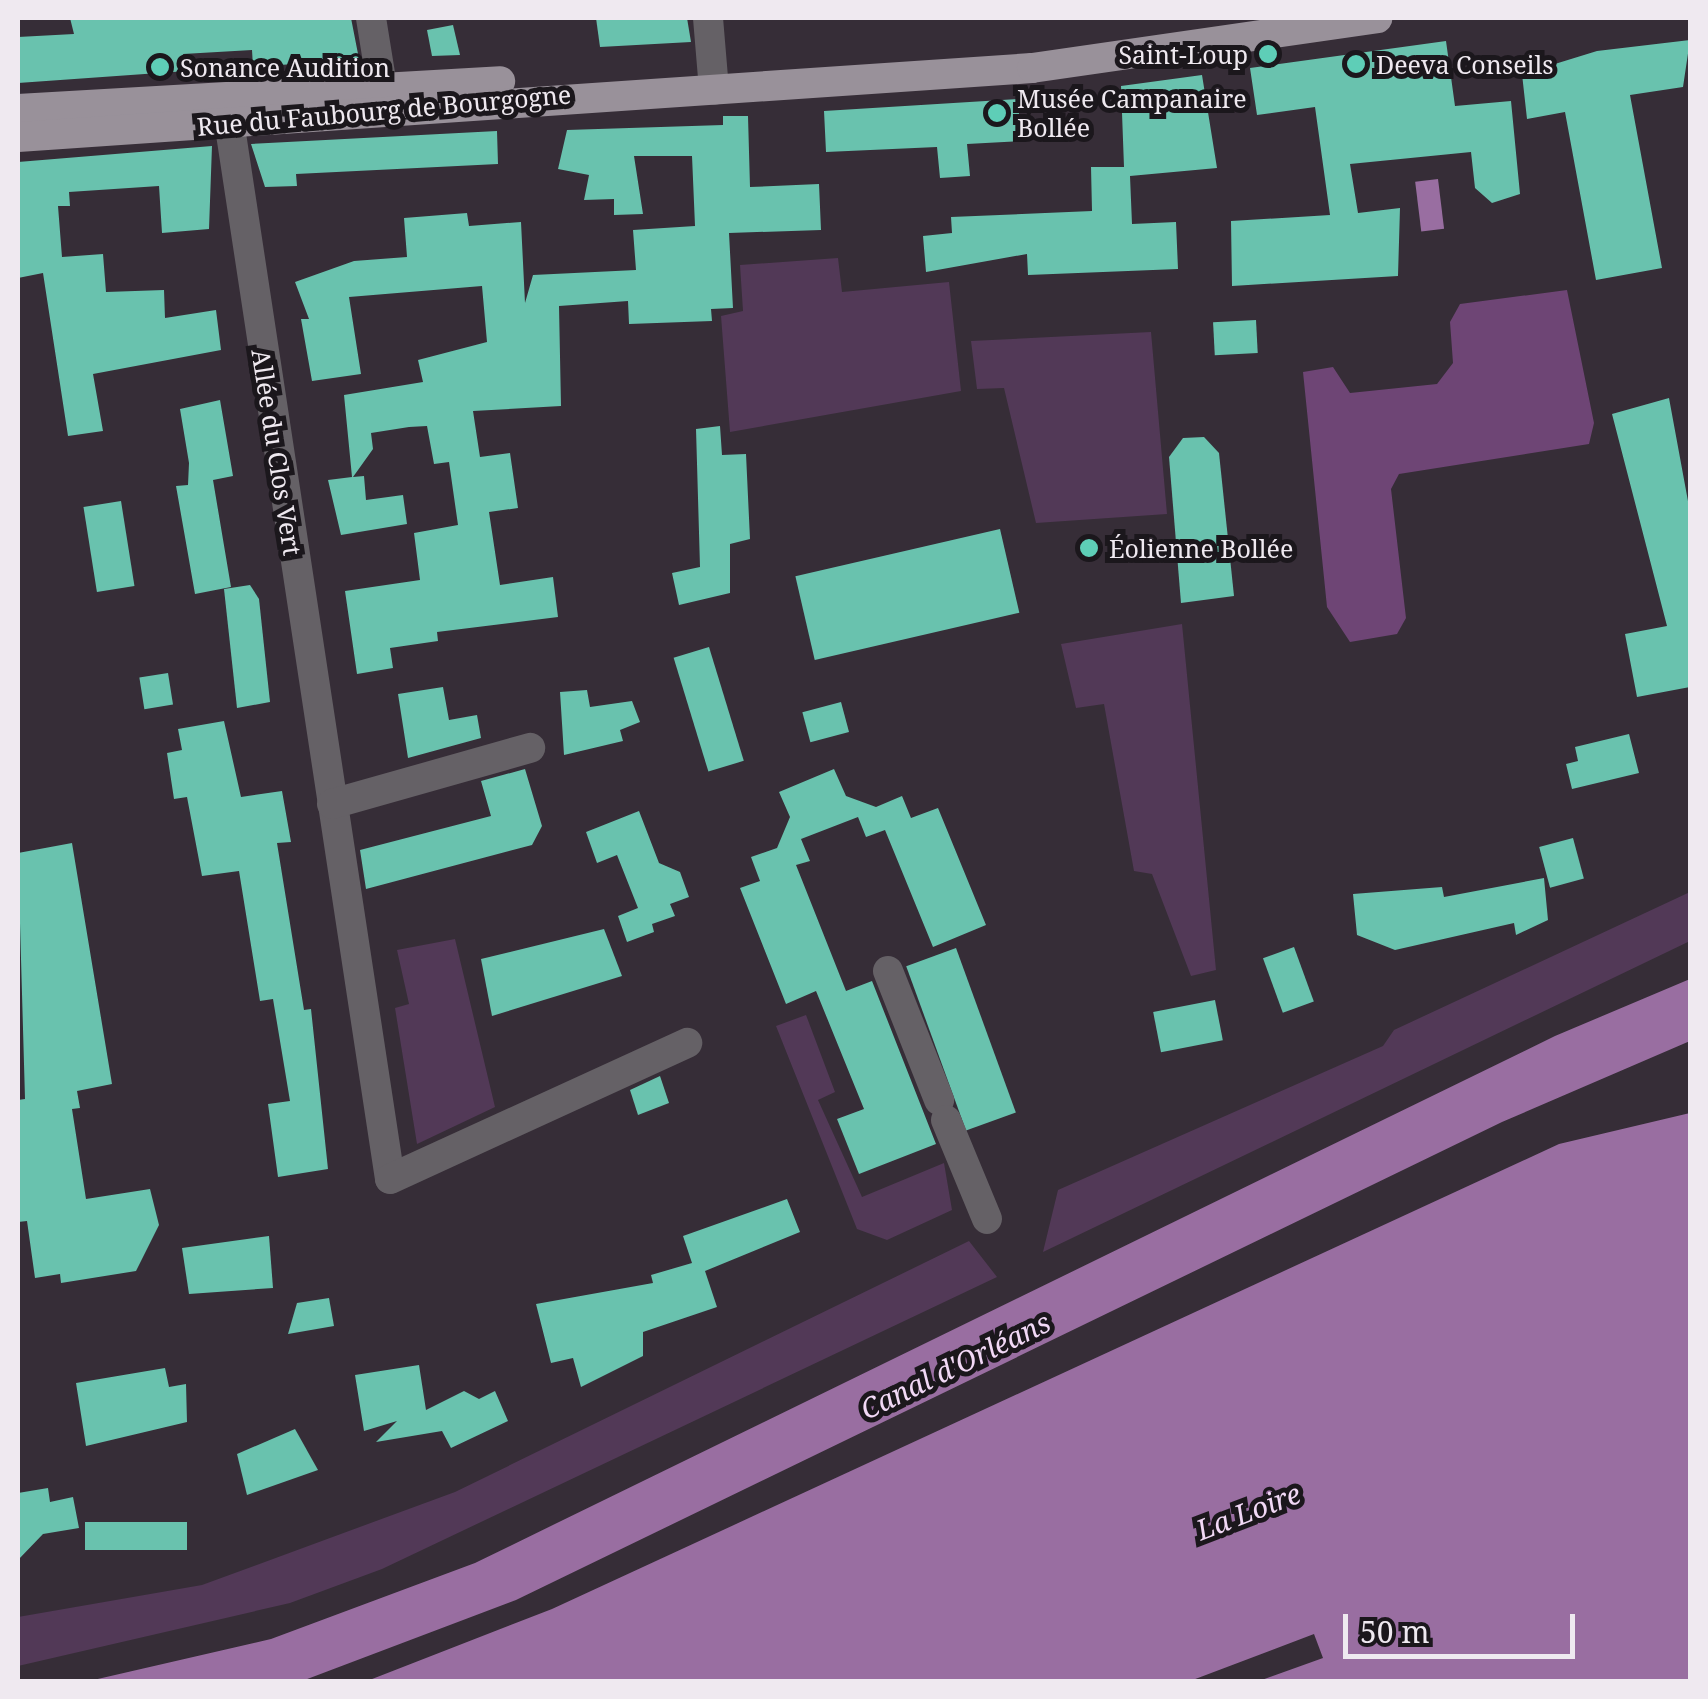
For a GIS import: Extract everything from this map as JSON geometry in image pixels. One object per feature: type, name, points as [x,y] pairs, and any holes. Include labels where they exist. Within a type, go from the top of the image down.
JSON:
[{"type":"main road","name":"Rue du Faubourg de Bourgogne","points":[[18,137],[226,111],[385,100],[714,80],[1032,68],[1377,18]]},
{"type":"main road","name":"Rue du Faubourg de Bourgogne","points":[[18,110],[226,111]]},
{"type":"street","points":[[372,18],[385,100]]},
{"type":"street","points":[[708,18],[714,80]]},
{"type":"street","name":"Allée du Clos Vert","points":[[226,111],[390,1178],[687,1043]]},
{"type":"street","points":[[332,804],[530,748]]},
{"type":"street","points":[[888,971],[987,1219]]},
{"type":"shaded area","points":[[838,258],[842,292],[949,282],[961,391],[730,432],[721,316],[743,311],[740,265]]},
{"type":"shaded area","points":[[1567,290],[1594,423],[1589,444],[1399,474],[1391,489],[1406,618],[1397,634],[1350,642],[1327,607],[1303,372],[1333,367],[1350,393],[1437,384],[1453,363],[1450,322],[1460,304]]},
{"type":"shaded area","points":[[1151,332],[1167,514],[1036,523],[1004,388],[977,389],[971,341]]},
{"type":"shaded area","points":[[1182,624],[1216,970],[1191,976],[1152,874],[1134,871],[1104,704],[1076,708],[1061,644]]},
{"type":"shaded area","points":[[1690,892],[1690,941],[1043,1252],[1058,1190],[1383,1046],[1394,1030]]},
{"type":"shaded area","points":[[455,939],[495,1107],[417,1144],[395,1008],[409,1004],[397,950]]},
{"type":"shaded area","points":[[806,1015],[835,1092],[818,1100],[862,1197],[944,1163],[952,1210],[887,1240],[857,1229],[776,1026]]},
{"type":"shaded area","points":[[969,1241],[997,1277],[382,1569],[290,1603],[18,1666],[18,1617],[202,1585],[455,1492]]},
{"type":"water","points":[[1438,179],[1444,229],[1421,231],[1415,182]]},
{"type":"water","name":"Canal d'Orléans","points":[[1690,979],[1690,1041],[1502,1122],[516,1600],[302,1681],[89,1681],[271,1639],[475,1563],[1555,1036]]},
{"type":"water","name":"La Loire","points":[[1690,1113],[1690,1681],[1259,1681],[1323,1658],[1314,1634],[1190,1681],[367,1681],[552,1609],[1559,1144]]},
{"type":"building","points":[[70,18],[351,18],[359,59],[253,67],[252,50],[183,54],[187,71],[18,83],[18,37],[74,34]]},
{"type":"building","points":[[596,18],[687,18],[691,42],[600,47]]},
{"type":"building","points":[[453,25],[460,55],[432,56],[427,30]]},
{"type":"building","points":[[1690,40],[1683,87],[1630,95],[1662,268],[1596,280],[1565,112],[1527,119],[1522,74],[1597,51]]},
{"type":"building","points":[[1446,41],[1455,106],[1511,101],[1520,194],[1492,203],[1475,188],[1471,152],[1350,164],[1358,213],[1400,208],[1398,276],[1232,286],[1231,221],[1330,215],[1315,107],[1257,115],[1250,68]]},
{"type":"building","points":[[1202,75],[1217,168],[1130,176],[1132,224],[1176,222],[1178,269],[1028,275],[1027,254],[926,272],[923,236],[952,233],[951,217],[1092,211],[1091,167],[1124,167],[1121,86]]},
{"type":"building","points":[[1018,99],[1021,141],[967,144],[970,176],[940,178],[937,147],[826,152],[824,111]]},
{"type":"building","points":[[723,116],[748,116],[750,187],[819,184],[821,230],[729,233],[733,308],[711,309],[712,321],[629,324],[628,301],[559,306],[561,406],[473,411],[480,457],[510,453],[518,508],[489,512],[500,585],[553,577],[558,617],[437,632],[438,641],[390,648],[393,668],[357,674],[345,591],[420,580],[414,533],[458,525],[449,462],[434,464],[427,426],[409,427],[371,433],[373,449],[353,477],[364,476],[366,500],[403,495],[407,524],[341,535],[328,480],[352,477],[344,395],[423,382],[418,360],[487,342],[482,286],[349,297],[361,374],[312,381],[301,319],[309,319],[295,282],[354,261],[407,257],[404,218],[467,213],[469,226],[521,222],[525,303],[533,275],[636,270],[633,230],[695,226],[692,156],[634,156],[643,214],[614,215],[614,199],[584,200],[589,175],[558,169],[567,130],[723,125]]},
{"type":"building","points":[[497,131],[498,164],[296,174],[297,186],[265,187],[251,144]]},
{"type":"building","points":[[212,146],[209,229],[162,233],[159,186],[69,192],[70,206],[58,206],[62,257],[103,254],[106,292],[164,290],[165,318],[216,310],[221,350],[93,374],[103,431],[68,436],[43,273],[18,278],[18,162]]},
{"type":"building","points":[[1256,320],[1258,353],[1215,355],[1213,322]]},
{"type":"building","points":[[1669,398],[1690,512],[1690,687],[1637,697],[1625,634],[1667,626],[1612,414]]},
{"type":"building","points":[[220,400],[233,476],[213,480],[231,587],[195,594],[176,486],[188,485],[189,463],[180,409]]},
{"type":"building","points":[[720,426],[722,455],[746,454],[750,539],[730,544],[730,593],[679,605],[672,573],[700,567],[696,429]]},
{"type":"building","points":[[1204,437],[1219,453],[1234,596],[1181,603],[1169,457],[1183,438]]},
{"type":"building","points":[[121,501],[134,586],[97,592],[83,507]]},
{"type":"building","points":[[1000,529],[1019,613],[815,660],[795,576]]},
{"type":"building","points":[[250,585],[259,599],[270,702],[237,708],[224,589]]},
{"type":"building","points":[[709,647],[744,761],[708,772],[674,658]]},
{"type":"building","points":[[168,673],[173,705],[144,709],[139,678]]},
{"type":"building","points":[[443,687],[449,720],[477,715],[481,738],[408,758],[398,694]]},
{"type":"building","points":[[587,690],[590,707],[632,701],[640,722],[620,730],[623,741],[564,755],[560,692]]},
{"type":"building","points":[[841,702],[849,732],[810,742],[802,712]]},
{"type":"building","points":[[224,721],[241,797],[282,791],[291,842],[277,843],[304,1010],[311,1009],[328,1169],[278,1177],[268,1104],[290,1101],[273,999],[260,1001],[239,871],[202,876],[187,797],[174,799],[167,753],[182,750],[178,729]]},
{"type":"building","points":[[1629,734],[1639,773],[1572,789],[1566,764],[1578,761],[1575,747]]},
{"type":"building","points":[[525,769],[542,826],[532,845],[366,889],[360,850],[491,816],[481,781]]},
{"type":"building","points":[[834,769],[846,796],[876,807],[902,796],[911,818],[938,808],[986,925],[933,947],[885,830],[866,837],[858,817],[801,839],[810,861],[796,865],[846,991],[872,981],[936,1144],[859,1174],[837,1119],[864,1109],[816,991],[786,1004],[740,888],[760,881],[751,857],[777,848],[790,817],[779,792]]},
{"type":"building","points":[[639,811],[659,863],[680,872],[689,897],[670,904],[675,916],[652,924],[654,932],[627,942],[618,916],[638,908],[617,855],[597,863],[586,832]]},
{"type":"building","points":[[1573,838],[1584,879],[1550,888],[1539,847]]},
{"type":"building","points":[[72,843],[112,1084],[77,1091],[80,1108],[72,1109],[86,1199],[150,1189],[159,1225],[136,1271],[61,1283],[60,1274],[35,1278],[27,1221],[18,1222],[18,1100],[25,1099],[18,853]]},
{"type":"building","points":[[1544,878],[1548,920],[1516,935],[1514,923],[1395,950],[1357,935],[1353,894],[1442,887],[1444,897]]},
{"type":"building","points":[[604,929],[622,976],[492,1016],[481,959]]},
{"type":"building","points":[[1294,947],[1314,1002],[1283,1013],[1263,958]]},
{"type":"building","points":[[956,948],[1016,1112],[966,1131],[906,966]]},
{"type":"building","points":[[1215,1000],[1223,1040],[1161,1052],[1153,1012]]},
{"type":"building","points":[[660,1076],[669,1103],[638,1115],[630,1090]]},
{"type":"building","points":[[787,1199],[800,1232],[705,1271],[717,1307],[643,1332],[643,1356],[581,1387],[573,1358],[551,1363],[536,1304],[653,1283],[651,1275],[692,1263],[683,1236]]},
{"type":"building","points":[[269,1236],[273,1288],[189,1294],[182,1248]]},
{"type":"building","points":[[329,1298],[334,1326],[288,1334],[297,1303]]},
{"type":"building","points":[[419,1365],[426,1410],[464,1391],[479,1399],[495,1391],[508,1421],[451,1448],[442,1431],[376,1442],[397,1421],[364,1431],[355,1375]]},
{"type":"building","points":[[165,1368],[169,1387],[186,1384],[187,1422],[86,1446],[76,1383]]},
{"type":"building","points":[[295,1429],[318,1470],[247,1495],[237,1454]]},
{"type":"building","points":[[48,1488],[50,1502],[73,1497],[79,1528],[43,1534],[18,1560],[18,1493]]},
{"type":"building","points":[[85,1522],[187,1522],[187,1550],[85,1550]]},
{"type":"place","name":"Saint-Loup","points":[[1268,54]]},
{"type":"place","name":"Deeva Conseils","points":[[1356,64]]},
{"type":"place","name":"Sonance Audition","points":[[160,67]]},
{"type":"place","name":"Musée Campanaire Bollée","points":[[997,113]]},
{"type":"place","name":"Éolienne Bollée","points":[[1089,548]]}]
